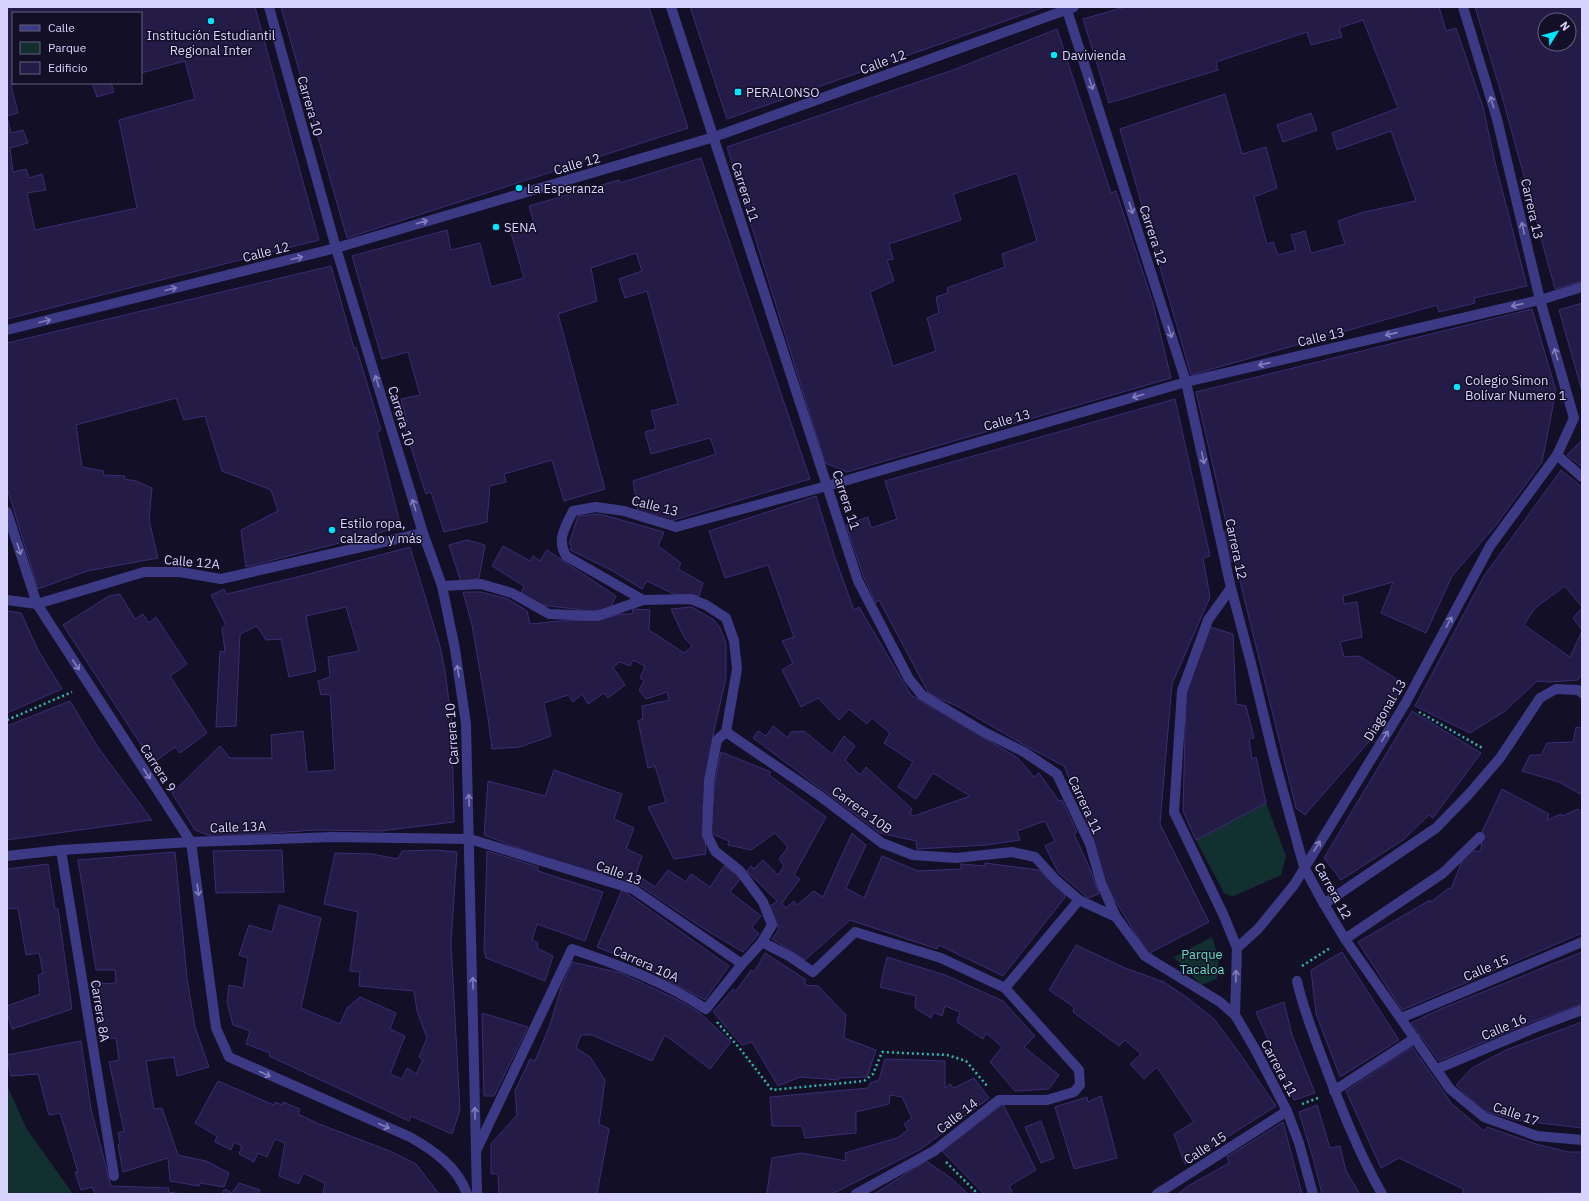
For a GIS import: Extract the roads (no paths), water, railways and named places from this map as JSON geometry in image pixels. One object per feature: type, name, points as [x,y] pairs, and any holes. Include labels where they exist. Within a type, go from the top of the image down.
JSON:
[{"type":"street","name":"Carrera 10","points":[[269,7],[336,248],[423,533],[442,586],[455,649],[466,724],[478,1194]]},
{"type":"street","name":"Carrera 11","points":[[671,7],[858,581],[909,679],[922,695],[984,732],[1024,752],[1057,774],[1090,844],[1101,883],[1116,917],[1144,956],[1220,1002],[1235,1015],[1255,1049],[1287,1111],[1299,1143],[1313,1194]]},
{"type":"street","name":"Carrera 13","points":[[1463,7],[1497,119],[1540,300],[1574,418]]},
{"type":"street","name":"Calle 12","points":[[7,330],[336,248],[714,137],[1069,8]]},
{"type":"street","name":"Carrera 12","points":[[1069,8],[1186,382],[1231,588],[1274,758],[1304,867],[1345,939],[1437,1069]]},
{"type":"street","name":"Calle 13","points":[[643,600],[566,556],[562,548],[563,534],[573,511],[596,507],[624,511],[676,527],[828,486],[1186,382],[1540,300],[1582,287]]},
{"type":"street","name":"Diagonal 13","points":[[1237,948],[1258,929],[1294,885],[1405,704],[1490,546],[1557,455],[1574,418]]},
{"type":"street","points":[[1557,455],[1582,477]]},
{"type":"street","name":"Carrera 9","points":[[7,512],[37,604],[191,842],[216,1028],[229,1057],[410,1137],[432,1149],[454,1170],[467,1194]]},
{"type":"street","name":"Calle 12A","points":[[7,600],[37,604],[144,572],[180,572],[221,579],[423,533]]},
{"type":"street","points":[[442,586],[481,584],[512,593],[548,614],[597,616],[643,600],[691,599],[706,605],[726,618],[734,641],[737,669],[726,732],[717,740],[710,781],[707,835],[716,851],[740,871],[763,902],[772,925],[762,942],[742,964]]},
{"type":"street","points":[[1231,588],[1208,620],[1182,691],[1174,812],[1223,914],[1237,948],[1235,1015]]},
{"type":"street","points":[[1324,904],[1436,828],[1469,794],[1500,758],[1540,698],[1556,689],[1578,690],[1582,692]]},
{"type":"street","name":"Carrera 10B","points":[[726,732],[820,796],[882,843],[913,855],[956,858],[1012,852],[1034,857],[1056,880],[1079,900]]},
{"type":"street","name":"Calle 13A","points":[[7,856],[60,850],[191,842],[333,836],[470,839]]},
{"type":"street","points":[[1345,939],[1443,873],[1480,837]]},
{"type":"street","name":"Calle 13","points":[[470,839],[633,889],[742,964]]},
{"type":"street","name":"Carrera 8A","points":[[60,850],[114,1176]]},
{"type":"street","name":"Carrera 11","points":[[1079,900],[1116,917]]},
{"type":"street","points":[[762,942],[789,956],[813,972],[855,932],[941,958],[1005,988],[1079,900]]},
{"type":"street","name":"Calle 15","points":[[1400,1018],[1582,942]]},
{"type":"street","name":"Carrera 10A","points":[[476,1151],[572,949],[622,966],[690,999],[706,1010],[742,964]]},
{"type":"street","points":[[1297,981],[1302,1004],[1334,1091],[1382,1194]]},
{"type":"street","name":"Calle 14","points":[[856,1194],[934,1151],[999,1100],[1047,1100],[1074,1092],[1080,1085],[1079,1070],[1005,988]]},
{"type":"street","name":"Calle 16","points":[[1437,1069],[1538,1026],[1582,1010]]},
{"type":"street","points":[[1334,1091],[1415,1038]]},
{"type":"street","name":"Calle 17","points":[[1437,1069],[1450,1089],[1484,1117],[1537,1136],[1582,1140]]},
{"type":"street","name":"Calle 15","points":[[1157,1194],[1287,1111]]},
{"type":"place","name":"Institución Estudiantil Regional Inter","points":[[211,21]]},
{"type":"place","name":"Davivienda","points":[[1054,55]]},
{"type":"place","name":"PERALONSO","points":[[738,92]]},
{"type":"place","name":"La Esperanza","points":[[519,188]]},
{"type":"place","name":"SENA","points":[[496,227]]},
{"type":"place","name":"Colegio Simon Bolívar Numero 1","points":[[1457,387]]},
{"type":"place","name":"Estilo ropa, calzado y más","points":[[332,530]]},
{"type":"park label","name":"Parque Tacaloa","points":[[1202,962]]}]
